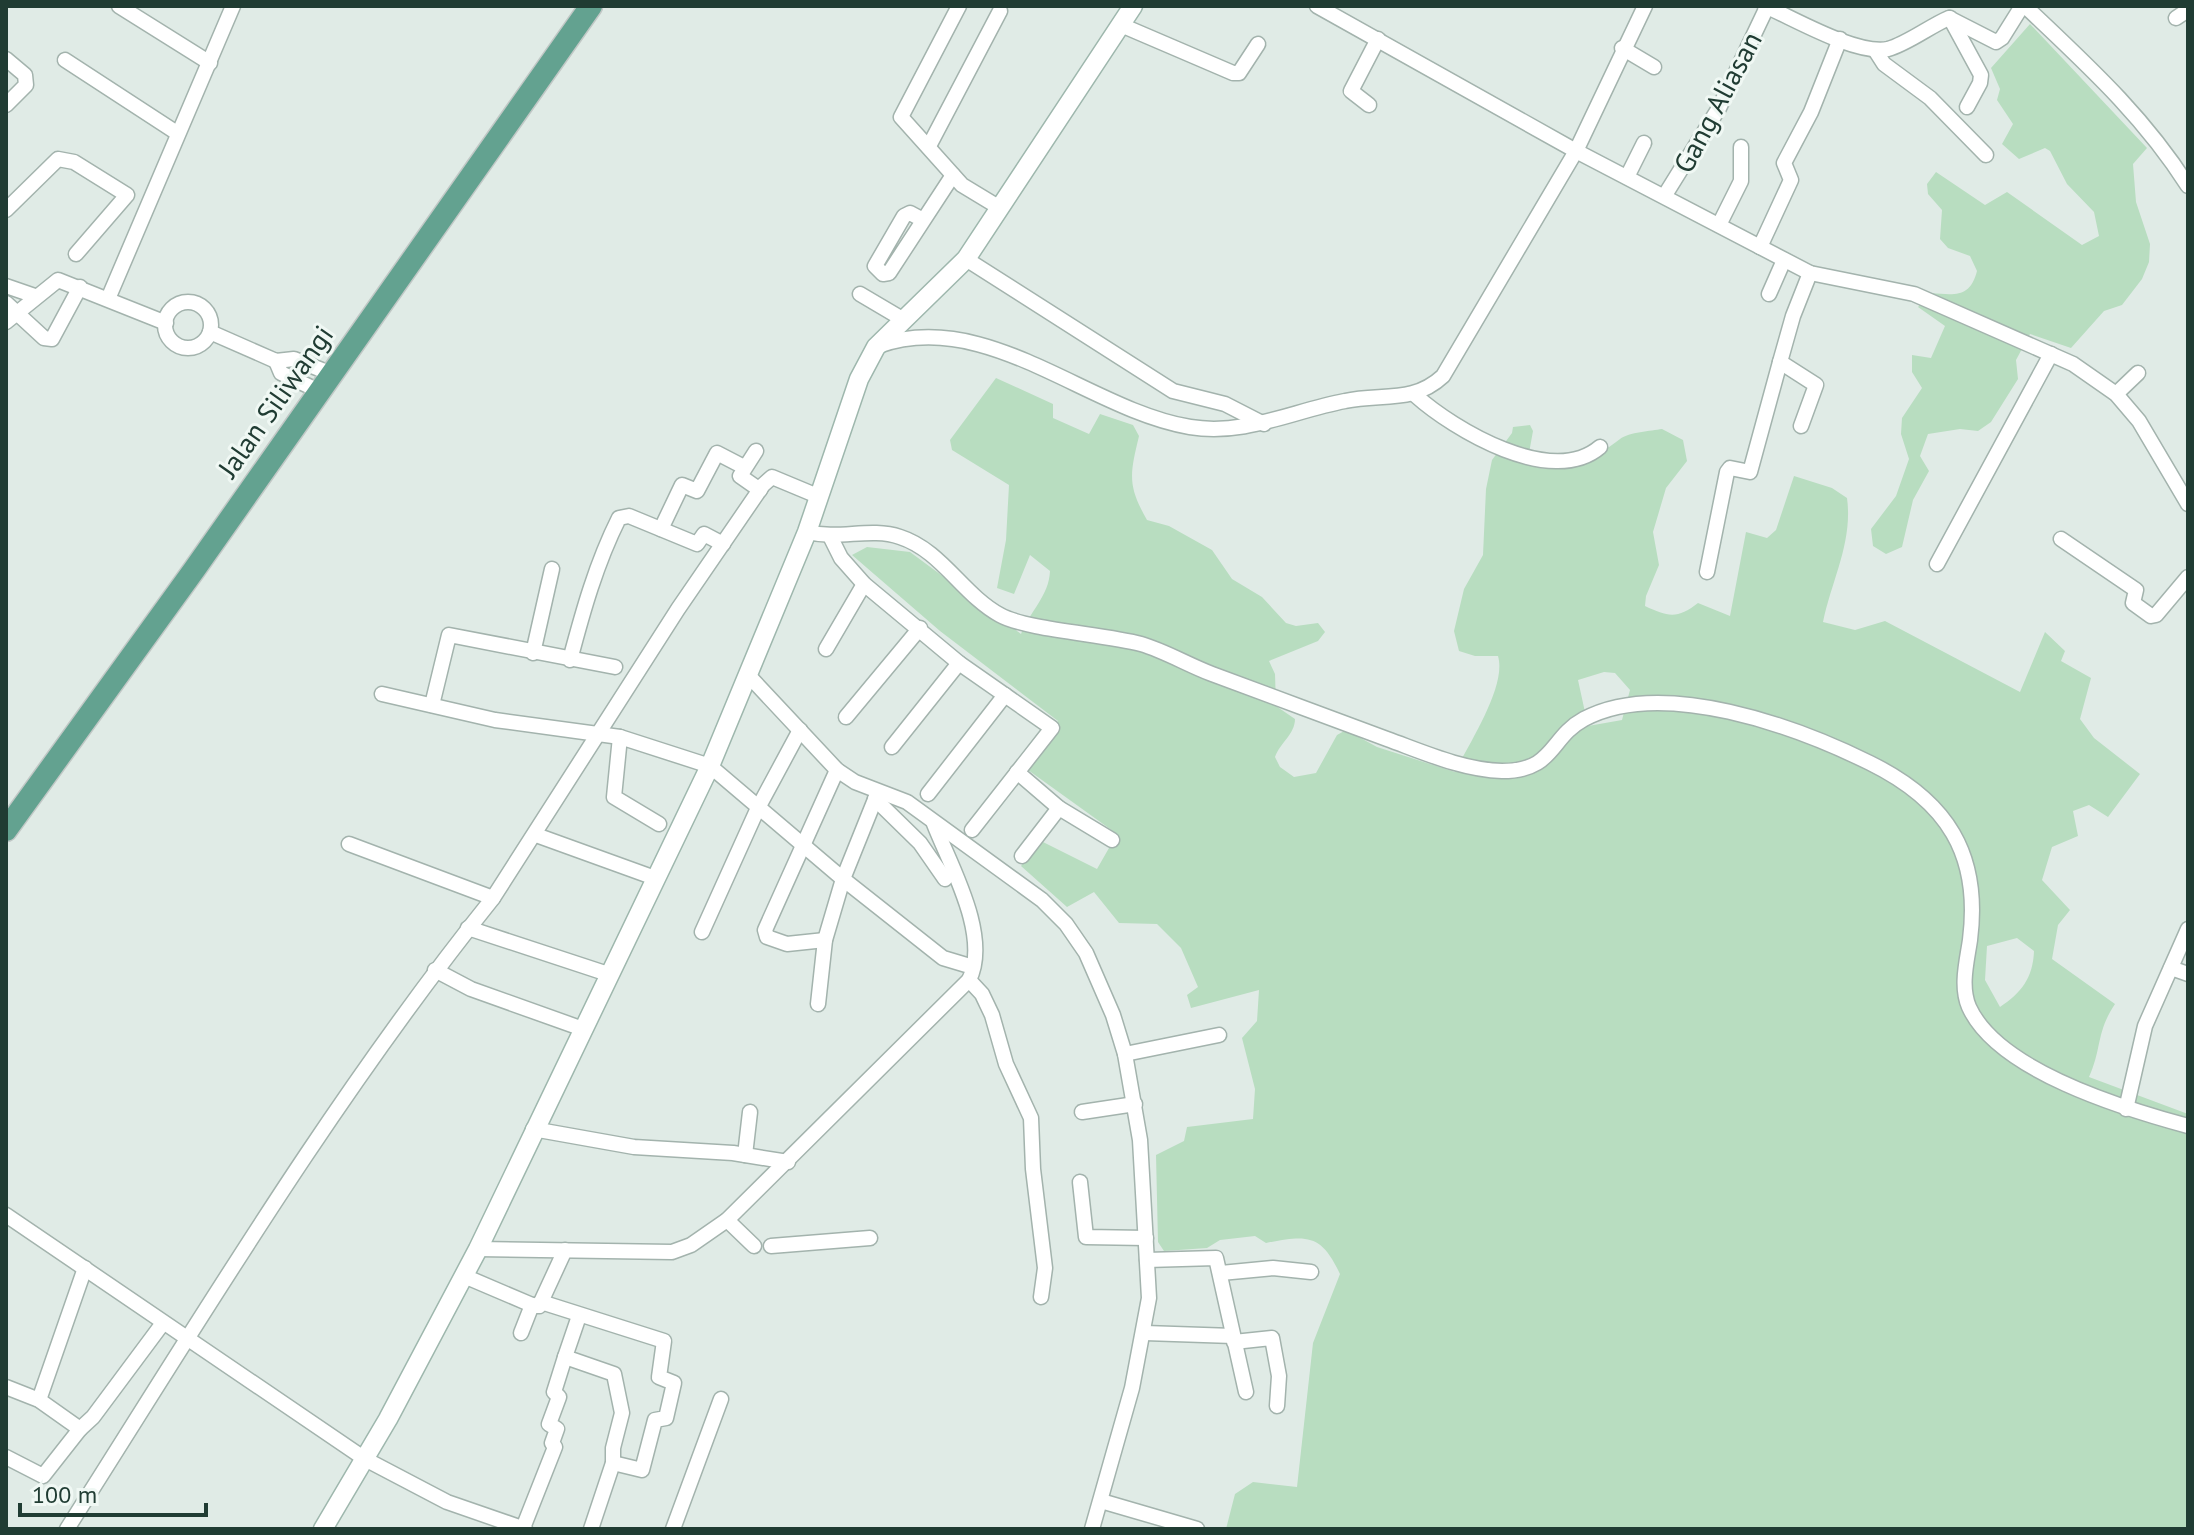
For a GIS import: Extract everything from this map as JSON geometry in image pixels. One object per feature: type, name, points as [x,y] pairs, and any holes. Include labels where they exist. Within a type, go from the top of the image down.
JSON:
[{"type":"main road","name":"Jalan Siliwangi","points":[[6,830],[591,6]]},
{"type":"main road","points":[[323,1529],[365,1459],[478,1249],[710,766],[807,532],[859,379],[876,347],[966,259],[1133,6]]},
{"type":"street","points":[[119,6],[210,63]]},
{"type":"street","points":[[108,299],[233,6]]},
{"type":"street","points":[[959,6],[901,117],[962,185],[1000,208]]},
{"type":"street","points":[[1317,6],[1572,149],[1810,273],[1914,294],[2090,374],[2116,394],[2150,437],[2188,504]]},
{"type":"street","points":[[876,347],[911,337],[953,338],[1051,371],[1155,420],[1215,430],[1264,424],[1342,401],[1415,395],[1443,376],[1572,149],[1645,6]]},
{"type":"street","points":[[1766,6],[1840,39],[1875,50],[1891,48],[1946,16]]},
{"type":"street","name":"Gang Aliasan","points":[[1665,195],[1719,108],[1766,6]]},
{"type":"street","points":[[1946,16],[1996,42],[2024,6],[2117,92],[2160,141],[2188,186]]},
{"type":"street","points":[[929,146],[1000,11]]},
{"type":"street","points":[[1946,16],[1981,75],[1967,107]]},
{"type":"street","points":[[1121,25],[1233,73],[1239,73],[1258,44]]},
{"type":"street","points":[[1369,105],[1351,91],[1378,39]]},
{"type":"street","points":[[1760,247],[1791,180],[1784,163],[1811,112],[1840,39]]},
{"type":"street","points":[[1622,48],[1654,67]]},
{"type":"street","points":[[1875,50],[1884,64],[1930,98],[1986,155]]},
{"type":"street","points":[[6,59],[21,69],[26,85],[6,105]]},
{"type":"street","points":[[65,60],[177,133]]},
{"type":"street","points":[[1627,177],[1644,143]]},
{"type":"street","points":[[1719,225],[1741,181],[1741,147]]},
{"type":"street","points":[[6,210],[58,159],[74,162],[148,207]]},
{"type":"street","points":[[923,220],[953,175]]},
{"type":"street","points":[[76,254],[127,195]]},
{"type":"street","points":[[966,259],[1173,391],[1225,404],[1264,424]]},
{"type":"street","points":[[1769,294],[1784,260]]},
{"type":"street","points":[[1707,572],[1727,472],[1730,468],[1750,472],[1793,316],[1810,273]]},
{"type":"street","points":[[80,287],[52,339],[44,338],[9,313],[58,280],[80,287],[166,323]]},
{"type":"street","points":[[6,286],[35,296]]},
{"type":"street","points":[[860,294],[904,320]]},
{"type":"street","points":[[195,303],[210,317],[210,332],[201,344],[186,348],[169,338],[166,323],[176,306],[195,303]]},
{"type":"street","points":[[210,332],[276,361],[294,359],[325,382]]},
{"type":"street","points":[[1937,564],[2051,354]]},
{"type":"street","points":[[276,361],[281,373],[325,382]]},
{"type":"street","points":[[1780,362],[1816,385],[1801,426]]},
{"type":"street","points":[[2116,394],[2138,373]]},
{"type":"street","points":[[1415,395],[1459,426],[1523,456],[1552,464],[1566,463],[1600,447]]},
{"type":"street","points":[[756,451],[740,476],[760,490]]},
{"type":"street","points":[[661,529],[682,485],[697,491],[717,453],[744,467]]},
{"type":"street","points":[[67,1529],[264,1216],[435,970],[493,898],[760,490],[772,477],[820,497]]},
{"type":"street","points":[[570,660],[590,585],[598,575],[619,518],[629,516],[697,544],[704,534],[723,544]]},
{"type":"street","points":[[807,532],[831,538],[865,533],[895,535],[915,543],[999,615],[1147,646],[1190,666],[1425,753],[1482,768],[1529,769],[1553,751],[1568,731],[1583,719],[1614,708],[1679,705],[1731,710],[1774,723],[1873,764],[1918,792],[1947,822],[1971,870],[1973,915],[1964,990],[1975,1019],[2018,1057],[2081,1093],[2188,1126]]},
{"type":"street","points":[[831,538],[841,558],[864,584],[959,663],[1052,728],[972,830]]},
{"type":"street","points":[[2061,539],[2136,590],[2133,603],[2151,616],[2156,615],[2188,577]]},
{"type":"street","points":[[533,653],[552,569]]},
{"type":"street","points":[[826,649],[864,584]]},
{"type":"street","points":[[846,717],[920,628]]},
{"type":"street","points":[[432,705],[449,635],[615,667]]},
{"type":"street","points":[[892,747],[959,663]]},
{"type":"street","points":[[749,676],[837,770],[876,795],[920,843],[945,879]]},
{"type":"street","points":[[382,694],[495,720],[620,737],[710,766],[801,846],[943,958],[971,974]]},
{"type":"street","points":[[928,794],[1005,695]]},
{"type":"street","points":[[702,932],[758,808],[800,730]]},
{"type":"street","points":[[620,737],[614,797],[659,824]]},
{"type":"street","points":[[825,940],[787,944],[765,934],[801,846],[837,770]]},
{"type":"street","points":[[1017,772],[1059,808],[1112,840]]},
{"type":"street","points":[[876,795],[907,802],[1042,900],[1066,924],[1086,953],[1115,1019],[1135,1104],[1147,1260],[1145,1333],[1092,1529]]},
{"type":"street","points":[[818,1004],[825,940],[843,879],[876,795]]},
{"type":"street","points":[[1022,856],[1059,808]]},
{"type":"street","points":[[934,823],[972,921],[971,974],[992,1015],[1006,1064],[1031,1118],[1033,1169],[1045,1268],[1041,1297]]},
{"type":"street","points":[[536,835],[655,878]]},
{"type":"street","points":[[349,844],[493,898]]},
{"type":"street","points":[[468,928],[608,974]]},
{"type":"street","points":[[2126,1109],[2145,1026],[2188,929]]},
{"type":"street","points":[[2171,968],[2188,974]]},
{"type":"street","points":[[435,970],[471,989],[583,1029]]},
{"type":"street","points":[[478,1249],[672,1252],[691,1245],[727,1220],[788,1162],[971,974]]},
{"type":"street","points":[[1125,1054],[1219,1035]]},
{"type":"street","points":[[1082,1112],[1135,1104]]},
{"type":"street","points":[[745,1155],[750,1112]]},
{"type":"street","points":[[533,1129],[634,1147],[745,1155],[788,1162]]},
{"type":"street","points":[[1080,1182],[1086,1237],[1146,1238]]},
{"type":"street","points":[[6,1215],[365,1459],[447,1502],[524,1529],[555,1446],[552,1443],[557,1429],[549,1424],[560,1397],[554,1392],[579,1316]]},
{"type":"street","points":[[727,1220],[754,1246]]},
{"type":"street","points":[[771,1246],[870,1238]]},
{"type":"street","points":[[521,1333],[565,1250]]},
{"type":"street","points":[[1147,1260],[1213,1257],[1221,1273],[1246,1392]]},
{"type":"street","points":[[39,1400],[85,1268]]},
{"type":"street","points":[[1221,1273],[1273,1268],[1311,1272]]},
{"type":"street","points":[[464,1276],[537,1303],[664,1341],[659,1377],[674,1383],[666,1418],[655,1420],[642,1470],[613,1463]]},
{"type":"street","points":[[6,1457],[43,1476],[93,1417],[163,1323]]},
{"type":"street","points":[[1145,1333],[1234,1339],[1272,1338],[1279,1376],[1277,1406]]},
{"type":"street","points":[[565,1357],[615,1375],[622,1413],[613,1448],[613,1463],[591,1529]]},
{"type":"street","points":[[6,1387],[39,1400],[80,1429]]},
{"type":"street","points":[[673,1529],[721,1399]]},
{"type":"street","points":[[1101,1501],[1197,1529]]},
{"type":"green space","points":[[2030,24],[2147,148],[2133,164],[2136,202],[2150,244],[2149,262],[2142,279],[2122,305],[2104,311],[2071,348],[2030,334],[2016,360],[2018,379],[1991,422],[1978,431],[1960,429],[1928,434],[1920,456],[1929,471],[1913,500],[1902,547],[1886,554],[1873,546],[1871,529],[1896,496],[1909,459],[1901,434],[1902,418],[1922,388],[1912,372],[1912,355],[1931,358],[1945,326],[1918,307],[1931,293],[1954,294],[1966,290],[1977,271],[1970,256],[1948,248],[1940,239],[1942,210],[1928,194],[1927,184],[1936,172],[1985,205],[2007,192],[2082,245],[2099,236],[2094,212],[2067,184],[2050,151],[2045,148],[2019,159],[2002,144],[2013,124],[1997,100],[2000,89],[1991,68]]},
{"type":"green space","points":[[996,378],[1053,404],[1053,418],[1089,434],[1100,414],[1133,425],[1139,436],[1132,470],[1133,488],[1147,520],[1169,526],[1212,550],[1232,579],[1262,597],[1286,623],[1296,626],[1318,623],[1325,632],[1318,641],[1269,661],[1275,674],[1276,706],[1295,719],[1293,729],[1275,757],[1280,767],[1294,777],[1316,773],[1337,735],[1346,730],[1377,747],[1455,772],[1497,683],[1498,656],[1475,656],[1459,651],[1454,631],[1464,589],[1483,555],[1486,489],[1492,460],[1513,427],[1530,425],[1533,431],[1527,464],[1552,469],[1588,459],[1634,433],[1662,429],[1683,440],[1687,461],[1666,488],[1653,532],[1659,565],[1645,606],[1653,610],[1673,615],[1685,612],[1698,603],[1730,616],[1746,532],[1767,538],[1776,530],[1794,476],[1832,488],[1847,498],[1847,530],[1823,622],[1855,630],[1885,621],[2020,692],[2045,632],[2065,651],[2061,661],[2091,678],[2080,719],[2094,738],[2140,774],[2108,817],[2089,805],[2073,811],[2078,836],[2052,847],[2042,880],[2070,910],[2058,925],[2052,959],[2115,1004],[2105,1023],[2089,1077],[2188,1114],[2188,1529],[1226,1529],[1235,1494],[1253,1482],[1297,1487],[1313,1343],[1340,1274],[1326,1251],[1312,1240],[1266,1243],[1255,1236],[1220,1240],[1207,1248],[1164,1251],[1158,1242],[1156,1155],[1184,1141],[1187,1127],[1253,1119],[1255,1089],[1242,1038],[1257,1021],[1259,990],[1191,1008],[1187,995],[1198,987],[1181,948],[1157,924],[1119,923],[1094,892],[1067,907],[1021,866],[1041,841],[1097,869],[1117,834],[1028,770],[1058,721],[940,631],[852,555],[867,547],[910,552],[1021,634],[1043,596],[1050,571],[1030,555],[1014,594],[997,588],[1006,540],[1009,485],[952,450],[950,440]],"holes":[[[1604,672],[1615,673],[1630,690],[1622,720],[1588,726],[1578,680]],[[2017,938],[2034,951],[2031,969],[2020,990],[2000,1007],[1985,980],[1987,946]]]}]
